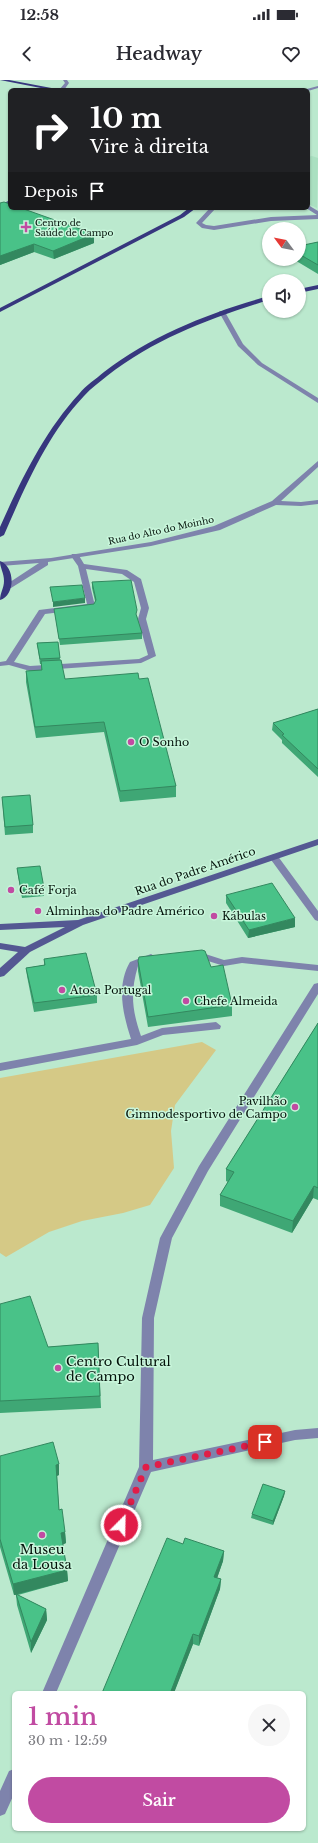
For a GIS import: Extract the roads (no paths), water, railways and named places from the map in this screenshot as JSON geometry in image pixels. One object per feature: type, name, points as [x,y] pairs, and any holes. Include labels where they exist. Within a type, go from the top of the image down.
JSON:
[{"type":"main road","points":[[0,80],[48,88]]},
{"type":"main road","points":[[0,310],[182,216],[190,210]]},
{"type":"main road","points":[[306,290],[318,287]]},
{"type":"main road","points":[[0,535],[14,501],[53,432],[80,395],[113,367],[159,339],[222,312],[262,300]]},
{"type":"main road","points":[[1,514],[14,501]]},
{"type":"main road","points":[[0,564],[6,571],[9,578],[8,586],[0,598]]},
{"type":"street","points":[[63,88],[67,83],[65,80]]},
{"type":"street","points":[[310,209],[318,216]]},
{"type":"street","points":[[211,210],[199,223],[204,227],[214,228],[271,219],[318,216]]},
{"type":"street","points":[[222,312],[240,345],[260,364],[318,401]]},
{"type":"street","points":[[275,503],[318,463]]},
{"type":"street","name":"Rua do Alto do Moinho","points":[[0,564],[51,560],[151,544],[218,528],[275,503],[301,504],[318,502]]},
{"type":"street","points":[[75,556],[82,566],[91,606],[42,612],[4,663],[30,669],[141,661],[152,656],[142,619],[145,608],[138,581],[124,572],[82,566]]},
{"type":"street","name":"Rua do Alto do Moinho","points":[[8,586],[32,570],[51,560]]},
{"type":"street","name":"Rua do Padre Américo","points":[[0,974],[26,950],[80,923],[318,842]]},
{"type":"street","points":[[274,857],[318,918]]},
{"type":"street","name":"Rua do Padre Américo","points":[[0,927],[80,923]]},
{"type":"street","points":[[0,946],[26,950]]},
{"type":"street","points":[[184,953],[191,952],[224,964],[242,960],[318,968]]},
{"type":"street","points":[[137,1041],[127,1008],[127,982],[134,964],[150,958],[163,956]]},
{"type":"street","points":[[51,1691],[146,1467],[148,1318],[166,1238],[203,1169],[318,986]]},
{"type":"street","points":[[0,1067],[137,1041],[162,1032],[216,1026]]},
{"type":"street","points":[[146,1467],[296,1436],[318,1433]]},
{"type":"street","points":[[0,1809],[12,1781]]},
{"type":"place","name":"Centro de Saúde de Campo","points":[[26,227]]},
{"type":"place","name":"O Sonho","points":[[131,742]]},
{"type":"place","name":"Café Forja","points":[[11,890]]},
{"type":"place","name":"Alminhas do Padre Américo","points":[[38,911]]},
{"type":"place","name":"Kábulas","points":[[214,916]]},
{"type":"place","name":"Atosa Portugal","points":[[62,990]]},
{"type":"place","name":"Chefe Almeida","points":[[186,1001]]},
{"type":"place","name":"Pavilhão Gimnodesportivo de Campo","points":[[295,1107]]},
{"type":"place","name":"Centro Cultural de Campo","points":[[58,1368]]},
{"type":"place","name":"Museu da Lousa","points":[[42,1535]]}]
